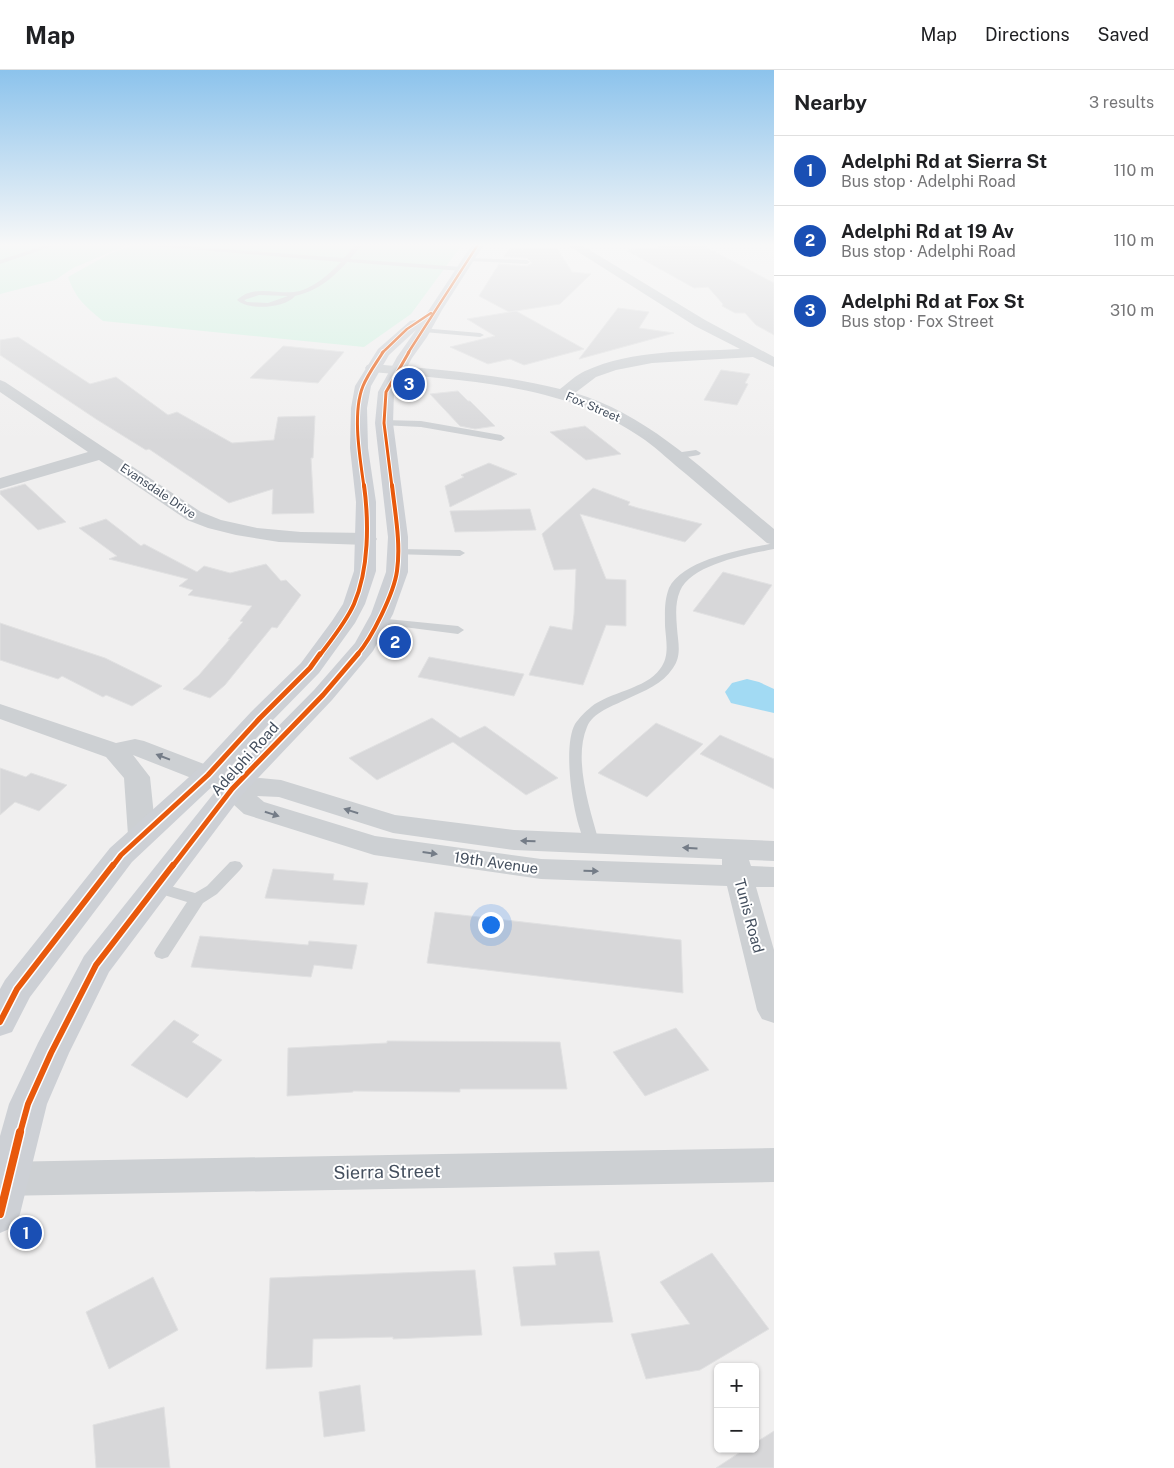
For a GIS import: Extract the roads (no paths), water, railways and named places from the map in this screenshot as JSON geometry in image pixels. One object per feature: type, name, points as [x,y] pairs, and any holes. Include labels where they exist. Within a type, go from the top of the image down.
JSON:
[{"type":"main road","name":"Adelphi Road","points":[[0,1022],[9,988],[121,855],[142,835],[220,782],[335,681],[365,646],[397,572],[398,537],[384,423],[386,392],[435,311]]},
{"type":"main road","name":"Adelphi Road","points":[[2,1191],[28,1104],[51,1053],[96,965],[156,887],[260,718],[310,668],[343,623],[354,604],[365,571],[367,540],[366,502],[359,448],[359,408],[363,386],[372,368],[389,347],[407,330],[429,320]]},
{"type":"street","points":[[681,312],[694,311]]},
{"type":"street","points":[[698,311],[749,348]]},
{"type":"street","points":[[681,312],[774,363]]},
{"type":"street","points":[[563,394],[578,383],[620,370],[688,358],[731,354],[749,348],[774,349]]},
{"type":"street","name":"Fox Street","points":[[372,368],[471,377],[563,394],[587,403],[638,427],[774,539]]},
{"type":"street","name":"Evansdale Drive","points":[[0,385],[194,516],[214,525],[278,536],[367,540]]},
{"type":"street","points":[[0,484],[102,454]]},
{"type":"street","points":[[0,711],[115,751],[137,776],[142,835]]},
{"type":"street","name":"19th Avenue","points":[[115,751],[135,747],[220,782],[254,808],[380,833],[540,869],[735,863],[774,852]]},
{"type":"street","name":"19th Avenue","points":[[380,833],[592,842],[735,863],[774,877]]},
{"type":"street","name":"Tunis Road","points":[[735,863],[774,1010]]},
{"type":"street","name":"Sierra Street","points":[[2,1191],[774,1165]]},
{"type":"lane","points":[[429,320],[480,335]]},
{"type":"lane","points":[[384,423],[421,424],[501,438]]},
{"type":"lane","points":[[675,456],[696,453]]},
{"type":"lane","points":[[592,842],[580,799],[575,755],[581,725],[596,709],[646,685],[663,674],[673,659],[670,605],[676,588],[689,573],[729,555],[774,546]]},
{"type":"lane","points":[[397,552],[460,553]]},
{"type":"lane","points":[[377,621],[458,630]]},
{"type":"lane","points":[[162,953],[197,899],[212,890],[235,866]]},
{"type":"lane","points":[[156,887],[197,899]]},
{"type":"water","points":[[747,679],[774,689],[774,713],[731,703],[725,692],[732,683]]},
{"type":"place","name":"Adelphi Rd at Fox St","points":[[409,384]]},
{"type":"place","name":"Adelphi Rd at 19 Av","points":[[395,642]]},
{"type":"place","name":"Adelphi Rd at Sierra St","points":[[26,1233]]}]
